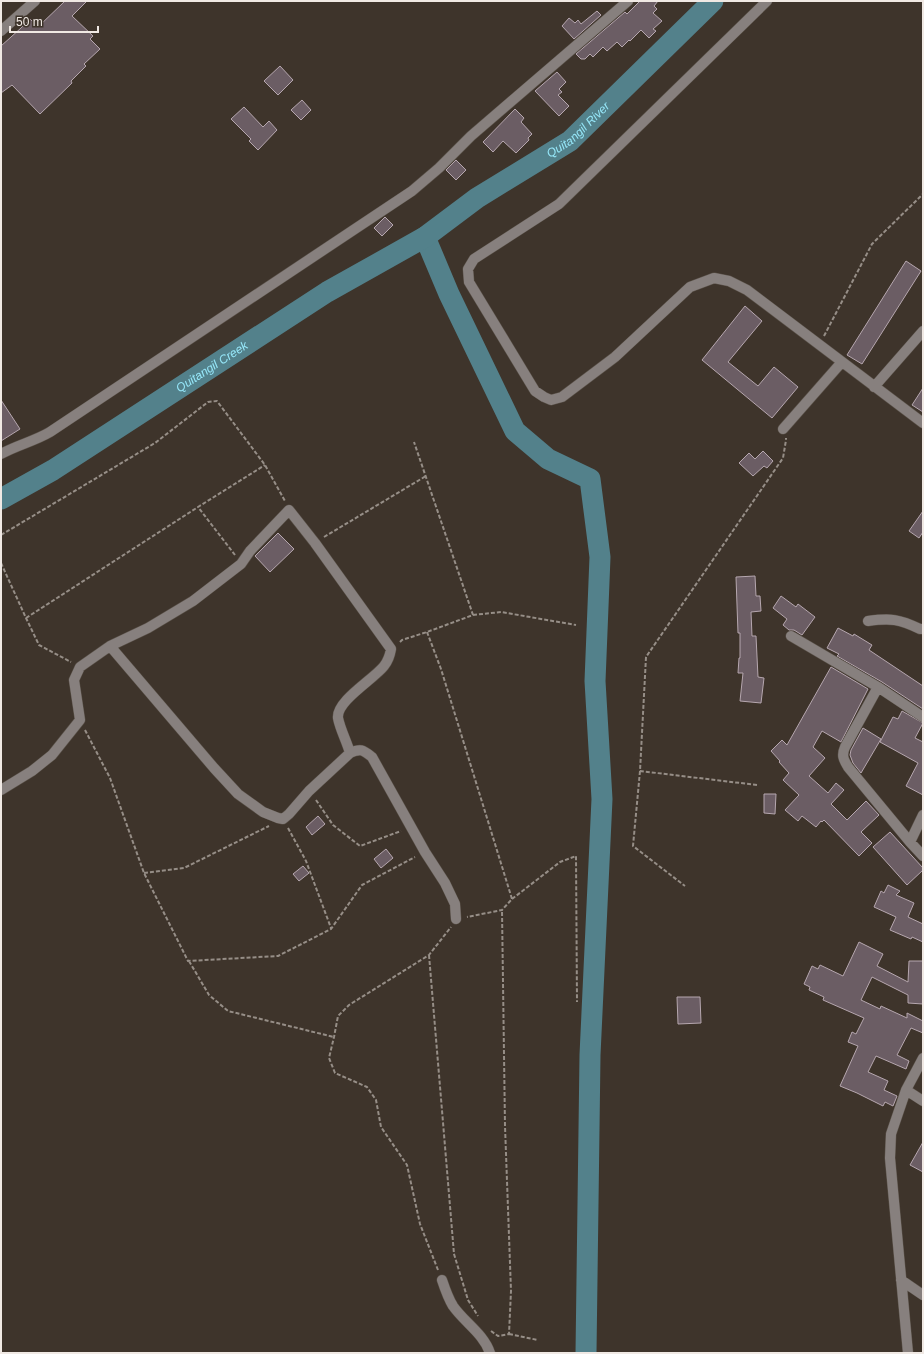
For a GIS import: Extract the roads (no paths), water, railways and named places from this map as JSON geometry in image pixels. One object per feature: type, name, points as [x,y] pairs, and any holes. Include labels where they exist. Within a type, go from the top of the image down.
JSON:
[{"type":"street","points":[[1,31],[35,1]]},
{"type":"street","points":[[1,454],[40,438],[50,432],[412,192],[471,136],[628,1]]},
{"type":"street","points":[[767,1],[558,204],[474,259],[468,269],[469,282],[535,391],[551,400],[562,397],[614,357],[690,287],[714,278],[729,281],[747,290],[841,363],[923,423]]},
{"type":"street","points":[[874,387],[923,331]]},
{"type":"street","points":[[782,429],[841,363]]},
{"type":"street","points":[[1,790],[32,771],[52,755],[80,720],[74,680],[80,667],[110,646],[148,628],[193,601],[241,564],[250,551],[289,510],[315,543],[391,649],[390,657],[384,666],[345,702],[338,712],[338,718],[350,753]]},
{"type":"street","points":[[868,621],[896,619],[923,629]]},
{"type":"street","points":[[791,636],[878,687],[923,717]]},
{"type":"street","points":[[110,646],[214,768],[238,794],[255,808],[263,812],[278,818],[283,818],[289,814],[310,791],[350,753],[356,750],[364,750],[372,757],[425,852],[445,883],[455,904],[456,919]]},
{"type":"street","points":[[878,687],[842,752],[842,757],[848,768],[923,856]]},
{"type":"street","points":[[910,842],[923,815]]},
{"type":"street","points":[[908,1353],[890,1158],[891,1134],[906,1090],[923,1058]]},
{"type":"street","points":[[906,1090],[923,1101]]},
{"type":"street","points":[[442,1280],[453,1305],[488,1347],[490,1353]]},
{"type":"street","points":[[901,1280],[923,1295]]},
{"type":"waterway","name":"Quitangil Creek","points":[[1,499],[53,470],[327,292],[425,237],[477,198],[570,141],[713,1]]},
{"type":"waterway","points":[[425,237],[449,294],[515,431],[548,459],[590,479],[600,557],[595,681],[602,799],[590,1055],[586,1353]]},
{"type":"water label","name":"Quitangil River","points":[[577,129]]}]
